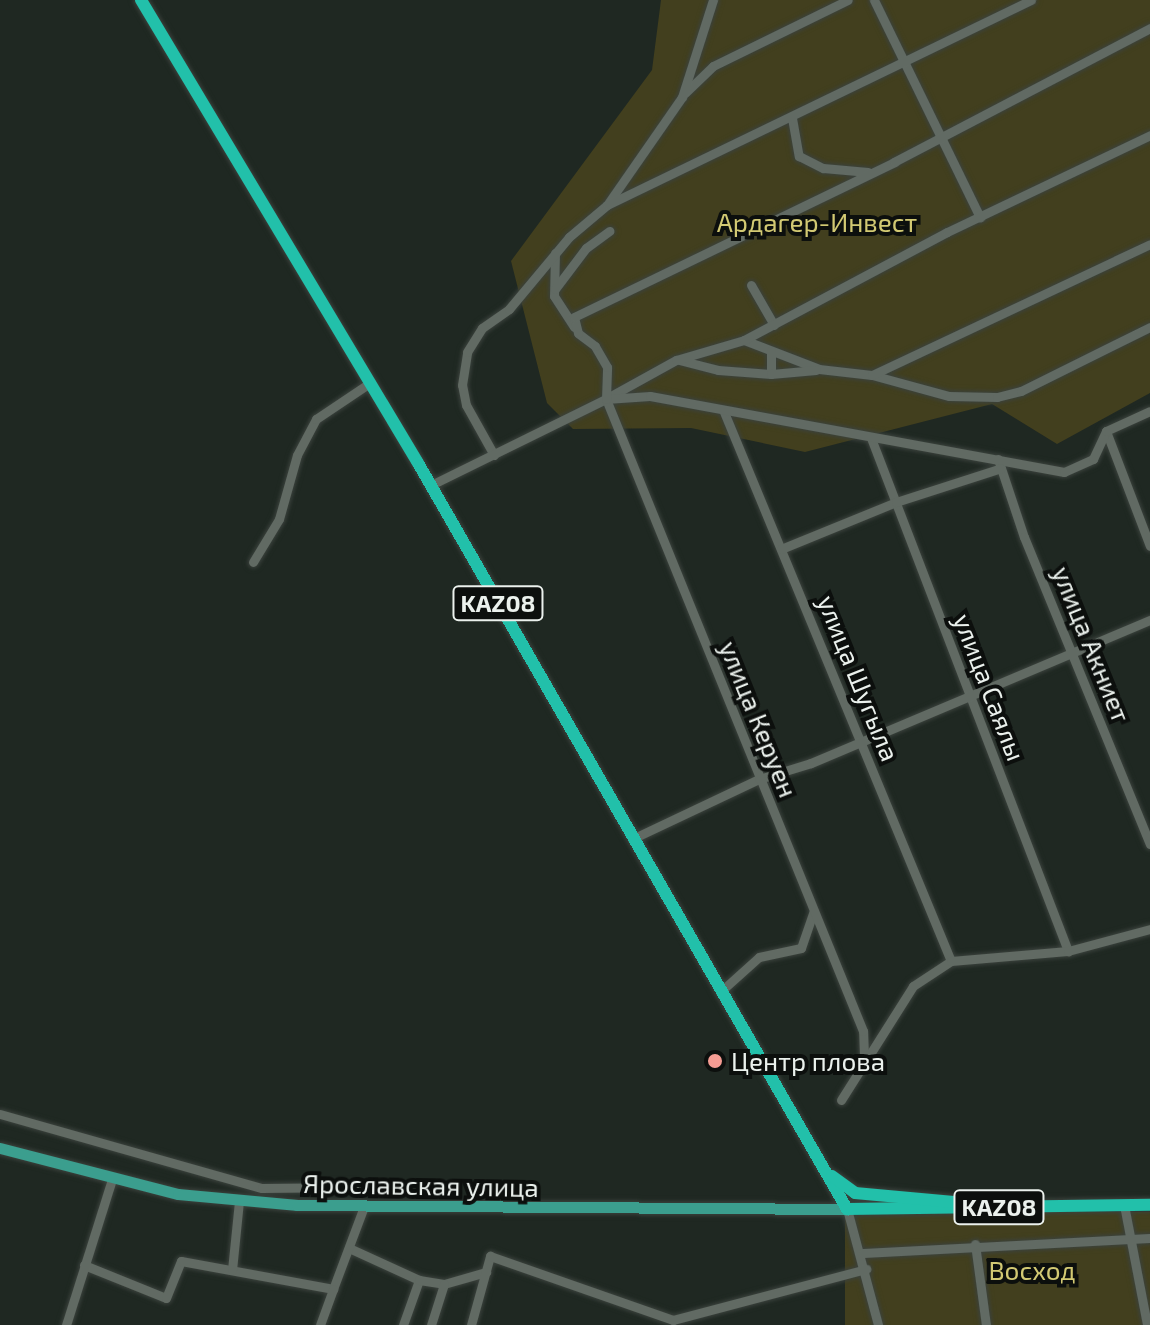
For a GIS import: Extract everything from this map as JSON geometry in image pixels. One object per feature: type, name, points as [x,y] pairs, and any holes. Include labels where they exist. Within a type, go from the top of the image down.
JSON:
[{"type":"highway","name":"KAZ08","points":[[141,0],[371,382],[847,1209],[1150,1205]]},
{"type":"highway","points":[[819,1164],[855,1193],[956,1198],[985,1207]]},
{"type":"main road","name":"Ярославская улица","points":[[0,1148],[112,1179],[239,1201],[363,1209],[847,1209]]},
{"type":"street","points":[[683,95],[713,0]]},
{"type":"street","points":[[494,455],[466,405],[462,385],[467,352],[482,328],[509,309],[556,250],[607,205],[683,95],[713,66],[848,0]]},
{"type":"street","points":[[874,0],[980,217]]},
{"type":"street","points":[[607,205],[1031,0]]},
{"type":"street","points":[[575,328],[578,313],[871,172],[1150,28]]},
{"type":"street","points":[[792,118],[797,151],[804,159],[823,168],[871,172]]},
{"type":"street","points":[[431,485],[606,399],[676,360],[744,340],[980,217],[1150,135]]},
{"type":"street","points":[[555,289],[586,248],[609,231]]},
{"type":"street","points":[[872,375],[1150,244]]},
{"type":"street","points":[[555,289],[551,273],[556,250]]},
{"type":"street","points":[[751,285],[774,325]]},
{"type":"street","name":"улица Керуен","points":[[555,289],[557,304],[575,328],[602,354],[609,376],[606,399],[863,1031],[864,1056]]},
{"type":"street","points":[[676,360],[718,370],[771,374],[819,369],[872,375],[949,396],[997,397],[1021,391],[1150,327]]},
{"type":"street","points":[[744,340],[819,369]]},
{"type":"street","points":[[771,351],[771,374]]},
{"type":"street","points":[[253,562],[279,519],[297,455],[316,419],[371,382]]},
{"type":"street","points":[[606,399],[650,396],[1000,463],[1064,472],[1093,459],[1106,431],[1150,411]]},
{"type":"street","name":"улица Шугыла","points":[[724,412],[951,961]]},
{"type":"street","points":[[1106,431],[1150,546]]},
{"type":"street","name":"улица Саялы","points":[[871,438],[1068,951]]},
{"type":"street","points":[[781,549],[1000,463]]},
{"type":"street","name":"улица Акниет","points":[[1000,463],[1150,844]]},
{"type":"street","points":[[632,839],[759,779],[861,742],[1150,620]]},
{"type":"street","points":[[720,992],[759,957],[801,948],[814,911]]},
{"type":"street","points":[[841,1100],[864,1056],[913,986],[951,961],[1068,951],[1150,929]]},
{"type":"street","points":[[0,1114],[262,1188],[354,1187]]},
{"type":"street","points":[[66,1325],[112,1179]]},
{"type":"street","points":[[232,1270],[239,1201]]},
{"type":"street","points":[[1124,1205],[1147,1325]]},
{"type":"street","points":[[320,1325],[363,1209]]},
{"type":"street","points":[[847,1209],[863,1253],[878,1325]]},
{"type":"street","points":[[863,1253],[975,1244],[1150,1238]]},
{"type":"street","points":[[975,1244],[986,1325]]},
{"type":"street","points":[[349,1248],[419,1280],[444,1284],[486,1272]]},
{"type":"street","points":[[471,1325],[490,1256],[673,1320],[866,1269]]},
{"type":"street","points":[[84,1265],[166,1298],[181,1261],[333,1289]]},
{"type":"street","points":[[403,1325],[419,1280]]},
{"type":"street","points":[[431,1325],[444,1284]]},
{"type":"green space","name":"Ардагер-Инвест","points":[[661,0],[1150,0],[1150,393],[1057,444],[992,404],[805,452],[691,428],[573,429],[547,403],[511,261],[652,70]]},
{"type":"green space","name":"Восход","points":[[845,1212],[1150,1212],[1150,1325],[845,1325]]},
{"type":"place","name":"Центр плова","points":[[715,1061]]}]
